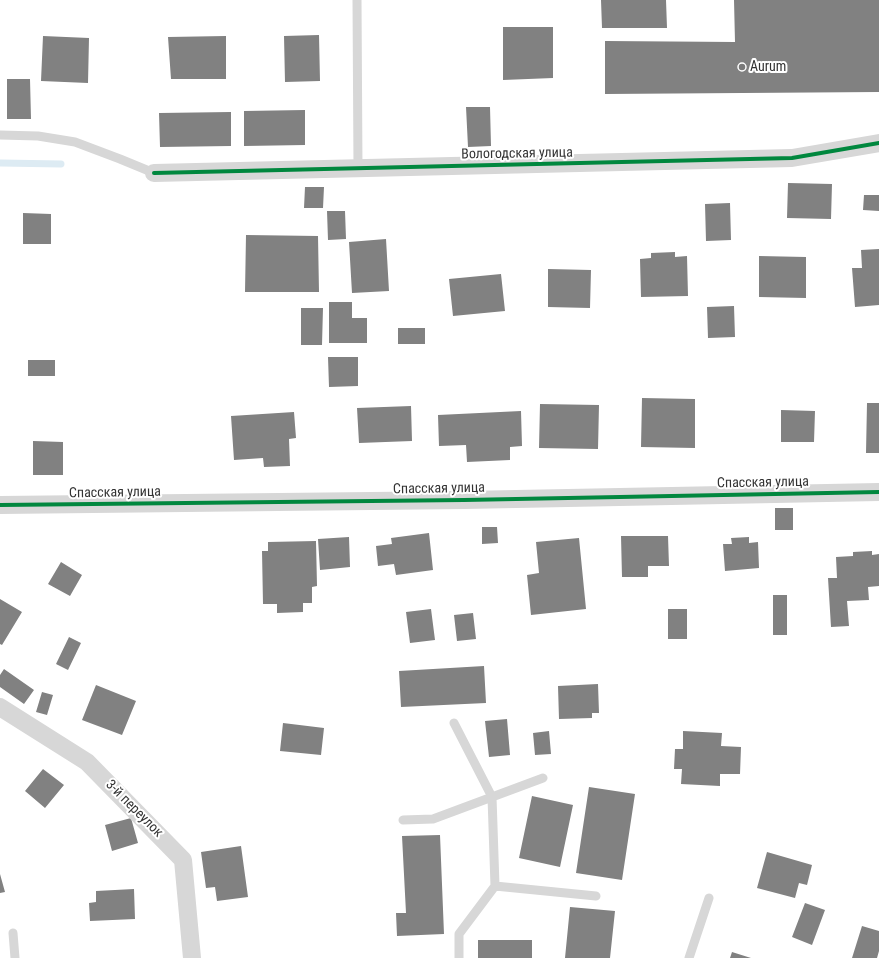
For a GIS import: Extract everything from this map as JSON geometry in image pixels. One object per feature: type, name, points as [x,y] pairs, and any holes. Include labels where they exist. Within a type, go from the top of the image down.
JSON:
[{"type":"street","name":"Вологодская улица","points":[[154,173],[792,158],[879,143]]},
{"type":"street","name":"Спасская улица","points":[[0,505],[472,500],[879,492]]},
{"type":"street","name":"3-й переулок","points":[[0,707],[87,762],[183,860],[192,958]]},
{"type":"lane","points":[[357,0],[358,168]]},
{"type":"lane","points":[[0,135],[38,136],[75,142],[154,173]]},
{"type":"lane","points":[[454,723],[492,797],[495,886],[460,934],[459,958]]},
{"type":"lane","points":[[403,820],[434,819],[543,778]]},
{"type":"lane","points":[[495,886],[596,896]]},
{"type":"lane","points":[[689,958],[709,898]]},
{"type":"lane","points":[[14,933],[15,958]]},
{"type":"building","points":[[601,0],[666,0],[667,28],[602,28]]},
{"type":"building","name":"Aurum","points":[[734,0],[879,0],[879,92],[605,94],[605,41],[735,42]]},
{"type":"building","points":[[503,27],[553,27],[553,78],[503,80]]},
{"type":"building","points":[[319,35],[320,81],[285,82],[284,36]]},
{"type":"building","points":[[43,36],[89,38],[88,83],[41,81]]},
{"type":"building","points":[[226,36],[226,79],[171,79],[168,37]]},
{"type":"building","points":[[7,79],[30,79],[31,119],[7,119]]},
{"type":"building","points":[[466,107],[490,107],[491,146],[468,147]]},
{"type":"building","points":[[305,110],[305,145],[244,146],[244,111]]},
{"type":"building","points":[[231,112],[231,146],[160,147],[159,113]]},
{"type":"building","points":[[788,183],[832,184],[831,219],[787,218]]},
{"type":"building","points":[[305,187],[324,187],[323,208],[304,208]]},
{"type":"building","points":[[864,195],[879,195],[879,211],[863,210]]},
{"type":"building","points":[[730,203],[731,240],[706,241],[705,204]]},
{"type":"building","points":[[327,211],[345,211],[346,239],[328,240]]},
{"type":"building","points":[[23,213],[51,214],[51,244],[23,244]]},
{"type":"building","points":[[246,235],[318,236],[319,292],[245,292]]},
{"type":"building","points":[[386,239],[389,291],[352,293],[349,242]]},
{"type":"building","points":[[879,249],[879,305],[855,307],[852,268],[862,268],[861,250]]},
{"type":"building","points":[[675,252],[675,257],[687,256],[688,296],[641,297],[640,259],[651,258],[651,253]]},
{"type":"building","points":[[759,256],[806,257],[806,298],[759,297]]},
{"type":"building","points":[[548,269],[591,270],[590,308],[548,307]]},
{"type":"building","points":[[501,274],[505,311],[453,316],[449,279]]},
{"type":"building","points":[[329,302],[352,302],[352,318],[367,318],[367,343],[329,343]]},
{"type":"building","points":[[734,306],[735,337],[708,338],[707,307]]},
{"type":"building","points":[[301,308],[323,308],[322,345],[301,345]]},
{"type":"building","points":[[398,328],[425,328],[425,344],[398,344]]},
{"type":"building","points":[[328,357],[358,357],[358,386],[329,387]]},
{"type":"building","points":[[28,360],[55,360],[55,376],[28,376]]},
{"type":"building","points":[[642,398],[695,399],[695,448],[641,447]]},
{"type":"building","points":[[867,403],[879,403],[879,453],[866,453]]},
{"type":"building","points":[[540,404],[599,405],[598,449],[539,448]]},
{"type":"building","points":[[411,406],[412,441],[359,443],[357,408]]},
{"type":"building","points":[[781,410],[815,411],[814,442],[781,442]]},
{"type":"building","points":[[521,411],[522,446],[510,447],[510,460],[467,462],[466,445],[439,446],[438,415]]},
{"type":"building","points":[[294,412],[296,438],[289,439],[290,466],[264,467],[263,458],[234,460],[231,416]]},
{"type":"building","points":[[33,441],[63,442],[63,475],[33,475]]},
{"type":"building","points":[[775,508],[793,508],[793,530],[775,530]]},
{"type":"building","points":[[482,527],[497,527],[498,543],[482,544]]},
{"type":"building","points":[[429,533],[433,570],[396,575],[394,564],[378,566],[376,546],[392,544],[391,538]]},
{"type":"building","points":[[621,536],[668,536],[669,566],[648,566],[648,577],[622,577]]},
{"type":"building","points":[[349,537],[350,567],[320,570],[318,539]]},
{"type":"building","points":[[749,537],[749,543],[758,542],[759,568],[725,571],[723,544],[732,544],[731,538]]},
{"type":"building","points":[[579,538],[586,609],[531,615],[527,575],[539,573],[536,542]]},
{"type":"building","points":[[316,541],[317,586],[312,587],[312,603],[303,603],[303,612],[277,613],[277,604],[263,604],[262,551],[268,551],[268,542]]},
{"type":"building","points":[[872,551],[872,555],[879,554],[879,586],[868,587],[869,600],[847,601],[849,626],[831,627],[828,578],[837,578],[836,557],[853,556],[853,552]]},
{"type":"building","points":[[61,562],[82,575],[70,596],[48,584]]},
{"type":"building","points":[[773,595],[787,595],[787,635],[773,635]]},
{"type":"building","points":[[0,599],[22,612],[2,645],[0,644]]},
{"type":"building","points":[[431,609],[435,640],[410,643],[406,612]]},
{"type":"building","points":[[668,609],[687,609],[687,639],[668,639]]},
{"type":"building","points":[[473,613],[476,639],[457,641],[454,615]]},
{"type":"building","points":[[69,637],[81,643],[68,670],[56,664]]},
{"type":"building","points":[[484,666],[486,703],[401,707],[399,671]]},
{"type":"building","points":[[4,669],[34,690],[24,704],[0,687],[0,675]]},
{"type":"building","points":[[598,684],[599,713],[592,713],[592,718],[559,719],[558,686]]},
{"type":"building","points":[[96,685],[136,701],[122,735],[82,720]]},
{"type":"building","points":[[42,692],[53,695],[47,715],[36,712]]},
{"type":"building","points":[[507,719],[510,755],[489,757],[485,721]]},
{"type":"building","points":[[283,723],[324,728],[321,755],[280,751]]},
{"type":"building","points":[[549,731],[551,754],[535,755],[533,733]]},
{"type":"building","points":[[683,731],[722,733],[721,746],[741,747],[740,774],[720,774],[720,786],[681,784],[682,769],[674,769],[675,749],[683,749]]},
{"type":"building","points":[[43,769],[64,785],[45,808],[25,791]]},
{"type":"building","points":[[589,787],[635,794],[622,880],[576,873]]},
{"type":"building","points":[[532,796],[573,805],[560,867],[519,858]]},
{"type":"building","points":[[131,818],[138,843],[112,851],[105,825]]},
{"type":"building","points":[[440,835],[444,934],[397,936],[396,913],[406,913],[402,836]]},
{"type":"building","points":[[241,846],[248,897],[217,901],[215,887],[206,888],[201,852]]},
{"type":"building","points":[[767,852],[812,865],[807,885],[799,883],[795,898],[757,888]]},
{"type":"building","points":[[0,874],[5,892],[0,893]]},
{"type":"building","points":[[134,889],[135,919],[90,921],[89,903],[96,902],[96,891]]},
{"type":"building","points":[[805,903],[825,910],[812,945],[792,937]]},
{"type":"building","points":[[570,907],[615,911],[610,958],[565,958]]},
{"type":"building","points":[[862,926],[879,931],[879,951],[877,958],[852,958]]},
{"type":"building","points":[[478,940],[532,940],[532,958],[478,958]]},
{"type":"building","points":[[732,952],[751,958],[730,958]]},
{"type":"waterway","points":[[1,163],[61,164]]},
{"type":"cycle path","points":[[154,173],[792,158],[879,143]]},
{"type":"cycle path","points":[[0,505],[464,500],[879,492]]},
{"type":"place","name":"Aurum","points":[[742,67]]}]
